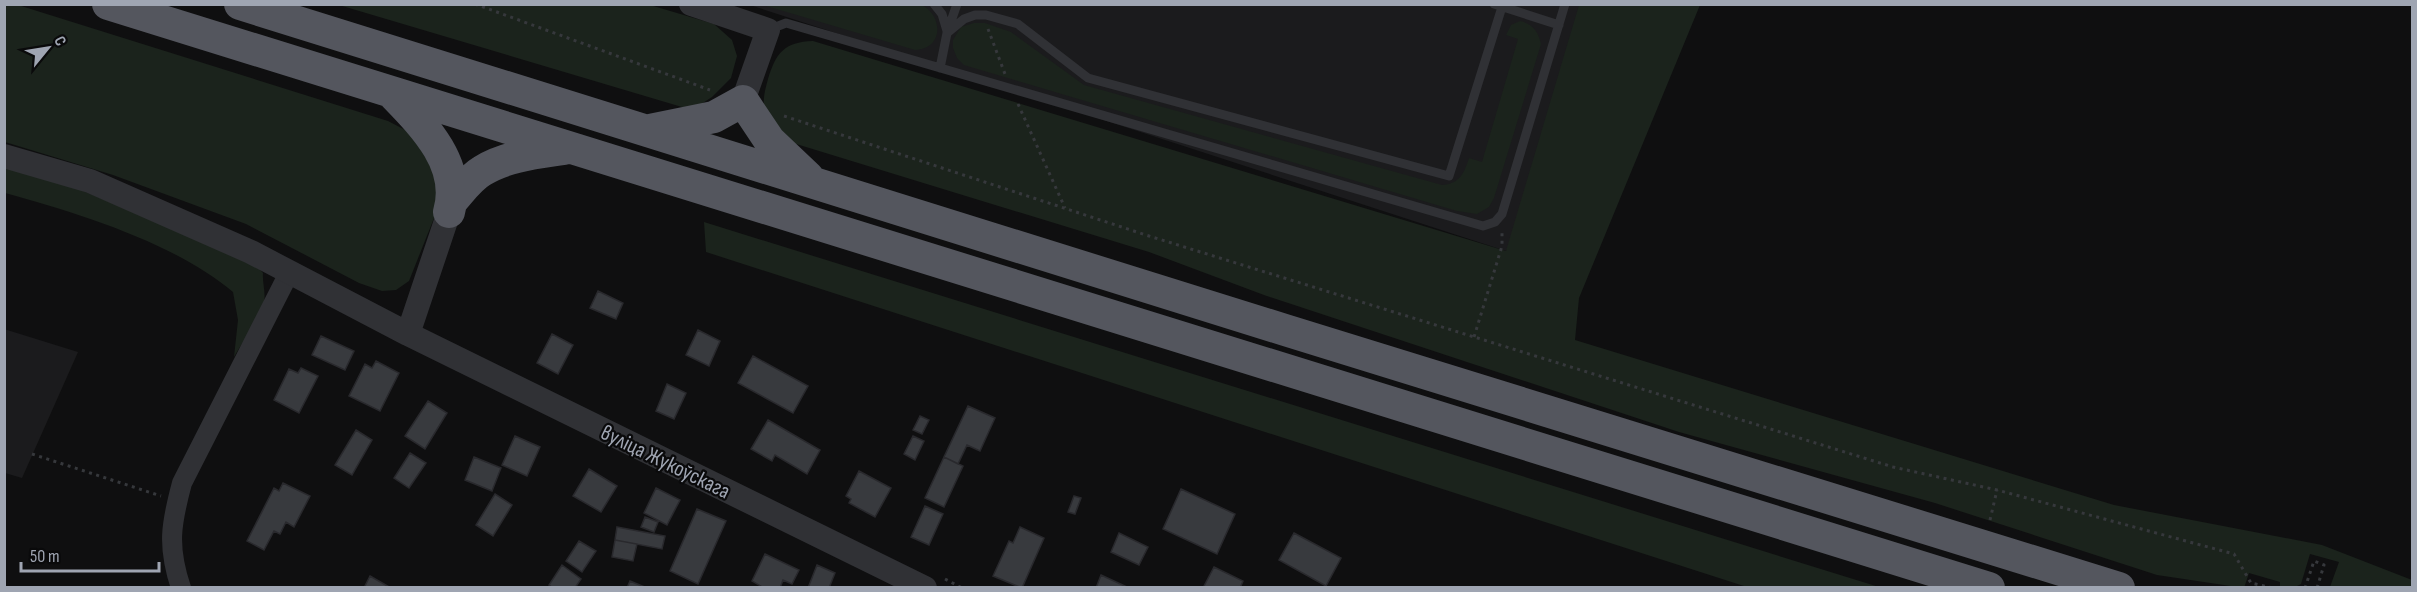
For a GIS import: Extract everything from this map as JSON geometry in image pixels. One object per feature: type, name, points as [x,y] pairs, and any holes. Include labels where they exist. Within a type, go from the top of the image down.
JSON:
[{"type":"highway","points":[[108,4],[1989,588]]},
{"type":"highway","points":[[240,4],[2120,588]]},
{"type":"highway","points":[[389,90],[436,144],[446,163],[451,206]]},
{"type":"highway","points":[[647,131],[714,117],[730,97],[769,140],[815,184]]},
{"type":"highway","points":[[451,206],[481,171],[511,159],[568,148]]},
{"type":"street","points":[[691,4],[768,30],[730,97]]},
{"type":"street","name":"вуліца Жукоўскага","points":[[4,156],[90,181],[251,252],[408,334],[925,588]]},
{"type":"street","points":[[408,334],[451,206]]},
{"type":"street","points":[[181,588],[172,553],[172,519],[182,483],[289,273]]},
{"type":"lane","points":[[934,4],[946,22],[947,33]]},
{"type":"lane","points":[[940,68],[947,33],[957,4]]},
{"type":"lane","points":[[768,30],[786,23],[1483,226],[1495,222],[1502,213],[1565,4]]},
{"type":"lane","points":[[947,33],[964,19],[975,15],[997,18],[1018,24],[1088,78],[1449,176],[1498,6],[1559,25]]},
{"type":"path","points":[[475,4],[730,97]]},
{"type":"path","points":[[776,113],[1149,236],[1893,467],[1997,490],[2234,554],[2251,584],[2273,588]]},
{"type":"path","points":[[1473,337],[1502,246],[1502,213]]},
{"type":"path","points":[[32,454],[177,501]]},
{"type":"path","points":[[1990,520],[1997,490]]},
{"type":"path","points":[[2305,588],[2314,561],[2324,565],[2318,586]]},
{"type":"shaded area","points":[[4,5],[18,5],[388,121],[411,133],[434,162],[440,203],[409,281],[396,290],[382,291],[359,283],[246,224],[113,175],[5,142]]},
{"type":"shaded area","points":[[339,5],[650,5],[714,24],[732,40],[737,56],[731,78],[712,97],[692,110]]},
{"type":"shaded area","points":[[750,5],[1685,5],[1506,251]]},
{"type":"shaded area","points":[[763,5],[922,5],[934,17],[937,32],[931,44],[915,50]]},
{"type":"shaded area","points":[[1579,5],[1700,5],[1579,298],[1575,340],[2114,505],[2322,545],[2412,580],[2412,587],[2330,587],[2339,562],[2310,554],[2301,584],[2295,587],[2280,587],[2280,582],[2249,573],[2244,588],[2157,575],[1935,503],[1679,432],[1264,295],[1149,252],[793,143],[777,128],[764,107],[768,79],[778,56],[795,44],[813,41],[1506,251]]},
{"type":"shaded area","points":[[1520,21],[1534,29],[1541,44],[1494,198],[1489,207],[1477,214],[1457,211],[964,65],[957,58],[953,48],[953,40],[961,27],[974,23],[985,23],[1011,32],[1084,85],[1442,185],[1453,183],[1460,177],[1469,158],[1482,162],[1518,39],[1506,35],[1511,25]]},
{"type":"shaded area","points":[[4,167],[62,182],[254,263],[263,273],[264,302],[257,319],[234,357],[238,320],[233,292],[210,274],[155,244],[94,220],[5,193]]},
{"type":"shaded area","points":[[704,222],[1879,587],[1747,587],[706,252]]},
{"type":"shaded area","points":[[4,329],[78,352],[22,478],[5,473]]},
{"type":"building","points":[[598,291],[623,303],[616,319],[590,308]]},
{"type":"building","points":[[698,330],[720,341],[709,366],[686,355]]},
{"type":"building","points":[[552,334],[573,345],[558,374],[537,363]]},
{"type":"building","points":[[321,336],[354,351],[345,370],[312,355]]},
{"type":"building","points":[[753,356],[808,386],[793,413],[738,383]]},
{"type":"building","points":[[376,361],[399,373],[380,411],[349,396],[365,364],[372,368]]},
{"type":"building","points":[[301,368],[318,376],[299,413],[274,400],[289,369],[298,373]]},
{"type":"building","points":[[667,384],[686,393],[674,419],[656,411]]},
{"type":"building","points":[[428,401],[447,413],[425,449],[405,436]]},
{"type":"building","points":[[968,406],[995,418],[980,451],[967,445],[958,464],[944,457]]},
{"type":"building","points":[[920,416],[929,420],[922,434],[913,430]]},
{"type":"building","points":[[768,420],[820,450],[807,474],[775,455],[772,461],[751,449]]},
{"type":"building","points":[[356,430],[372,440],[352,475],[335,465]]},
{"type":"building","points":[[515,436],[540,447],[527,476],[502,465]]},
{"type":"building","points":[[913,436],[924,441],[915,460],[904,454]]},
{"type":"building","points":[[410,453],[426,463],[409,488],[394,478]]},
{"type":"building","points":[[474,457],[501,468],[492,491],[465,480]]},
{"type":"building","points":[[944,457],[963,466],[944,507],[925,498]]},
{"type":"building","points":[[589,469],[617,486],[601,512],[573,496]]},
{"type":"building","points":[[859,471],[891,488],[875,517],[849,503],[851,499],[846,496]]},
{"type":"building","points":[[283,483],[310,496],[294,527],[286,522],[280,534],[274,531],[264,550],[247,541],[274,488],[279,491]]},
{"type":"building","points":[[656,488],[680,500],[667,525],[644,513]]},
{"type":"building","points":[[1181,489],[1235,514],[1217,554],[1163,529]]},
{"type":"building","points":[[495,494],[512,505],[493,536],[476,525]]},
{"type":"building","points":[[1074,496],[1081,498],[1075,514],[1068,512]]},
{"type":"building","points":[[925,506],[943,514],[929,545],[911,537]]},
{"type":"building","points":[[697,509],[726,521],[698,584],[670,571]]},
{"type":"building","points":[[645,517],[658,522],[654,532],[641,527]]},
{"type":"building","points":[[617,527],[665,536],[662,549],[615,540]]},
{"type":"building","points":[[1020,527],[1044,538],[1022,588],[993,576],[1009,541],[1013,543]]},
{"type":"building","points":[[1119,533],[1148,547],[1139,565],[1111,552]]},
{"type":"building","points":[[1294,533],[1341,558],[1326,586],[1279,560]]},
{"type":"building","points":[[615,540],[637,544],[633,561],[612,557]]},
{"type":"building","points":[[579,541],[596,551],[582,572],[566,561]]},
{"type":"building","points":[[765,554],[799,570],[792,584],[783,580],[780,588],[764,588],[752,581]]},
{"type":"building","points":[[562,565],[581,579],[575,588],[553,588],[549,585]]},
{"type":"building","points":[[817,565],[835,573],[829,588],[808,588]]},
{"type":"building","points":[[1214,567],[1243,581],[1240,588],[1203,588]]},
{"type":"building","points":[[1101,575],[1127,587],[1127,588],[1096,588]]},
{"type":"building","points":[[370,576],[391,588],[364,588]]},
{"type":"building","points":[[630,581],[647,588],[627,588]]}]
